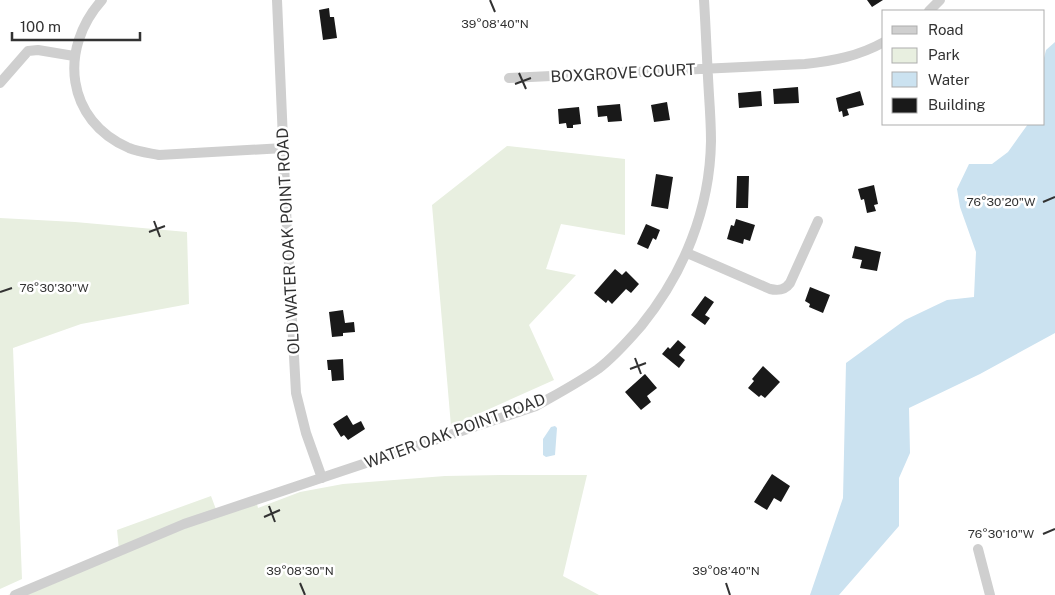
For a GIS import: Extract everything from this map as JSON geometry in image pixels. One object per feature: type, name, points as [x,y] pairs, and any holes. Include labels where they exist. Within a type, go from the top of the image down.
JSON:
[{"type":"street","points":[[102,0],[86,20],[78,39],[74,56],[78,94],[89,116],[106,134],[130,148],[143,152],[171,155],[284,148]]},
{"type":"street","name":"OLD WATER OAK POINT ROAD","points":[[277,0],[296,393],[306,433],[322,478]]},
{"type":"street","name":"WATER OAK POINT ROAD","points":[[15,595],[115,554],[160,533],[536,406],[599,368],[633,336],[670,287],[687,253],[699,219],[707,182],[711,141],[704,0]]},
{"type":"street","points":[[930,10],[940,0]]},
{"type":"street","name":"BOXGROVE COURT","points":[[509,78],[805,64],[860,53],[882,43]]},
{"type":"street","points":[[0,83],[28,51],[38,50],[74,56]]},
{"type":"street","points":[[687,253],[770,290],[782,290],[790,282],[818,221]]},
{"type":"street","points":[[978,549],[990,595]]},
{"type":"green space","points":[[507,146],[625,159],[625,235],[561,224],[546,269],[576,275],[529,325],[554,380],[451,426],[432,205]]},
{"type":"green space","points":[[0,218],[75,222],[187,232],[189,304],[81,324],[13,348],[22,579],[0,589]]},
{"type":"green space","points":[[587,475],[563,576],[599,595],[8,595],[119,550],[117,530],[211,496],[217,512],[256,500],[258,508],[300,492],[343,484],[445,476]]},
{"type":"water","points":[[1055,42],[1055,333],[980,374],[909,408],[910,453],[899,478],[899,526],[839,595],[810,595],[843,498],[846,363],[905,320],[947,300],[974,297],[976,252],[960,207],[957,189],[969,164],[992,164],[1008,152],[1027,125],[1045,125],[1046,50]]},
{"type":"water","points":[[555,426],[557,428],[555,455],[546,457],[543,455],[543,439],[551,427]]},
{"type":"building","points":[[867,0],[883,0],[872,7]]},
{"type":"building","points":[[329,8],[330,17],[334,17],[337,38],[323,40],[319,10]]},
{"type":"building","points":[[798,87],[799,103],[774,104],[773,89]]},
{"type":"building","points":[[761,91],[762,106],[739,108],[738,93]]},
{"type":"building","points":[[860,91],[864,105],[847,109],[849,115],[843,117],[842,111],[839,112],[836,98]]},
{"type":"building","points":[[667,102],[670,120],[654,122],[651,105]]},
{"type":"building","points":[[620,104],[622,121],[608,122],[607,116],[598,117],[597,106]]},
{"type":"building","points":[[579,107],[581,124],[573,125],[573,128],[567,128],[566,123],[559,124],[558,109]]},
{"type":"building","points":[[656,174],[673,177],[668,209],[651,206]]},
{"type":"building","points":[[737,176],[749,176],[748,208],[736,208]]},
{"type":"building","points":[[874,185],[878,204],[874,205],[876,211],[867,213],[864,199],[861,200],[858,189]]},
{"type":"building","points":[[736,219],[755,225],[750,241],[744,239],[743,244],[727,239],[731,225],[734,226]]},
{"type":"building","points":[[646,224],[660,230],[656,240],[653,238],[648,249],[637,244]]},
{"type":"building","points":[[855,246],[881,252],[877,271],[860,268],[862,260],[852,258]]},
{"type":"building","points":[[615,269],[622,275],[626,271],[639,284],[631,293],[626,289],[612,304],[608,300],[606,303],[594,293]]},
{"type":"building","points":[[810,287],[830,295],[823,313],[809,307],[810,304],[805,301]]},
{"type":"building","points":[[705,296],[714,302],[705,315],[710,318],[705,325],[691,315]]},
{"type":"building","points":[[343,310],[345,323],[354,322],[355,332],[343,333],[343,336],[332,337],[329,312]]},
{"type":"building","points":[[678,340],[686,347],[679,355],[685,360],[679,368],[662,354],[668,347],[670,349]]},
{"type":"building","points":[[343,359],[344,380],[332,381],[331,370],[328,370],[327,360]]},
{"type":"building","points":[[763,366],[780,382],[765,398],[761,395],[759,397],[748,388],[754,381],[752,379]]},
{"type":"building","points":[[645,374],[657,388],[647,396],[651,402],[641,410],[625,392]]},
{"type":"building","points":[[347,415],[353,425],[361,421],[365,429],[348,440],[344,435],[341,437],[333,424]]},
{"type":"building","points":[[772,474],[790,486],[781,502],[774,498],[767,510],[754,502]]}]
